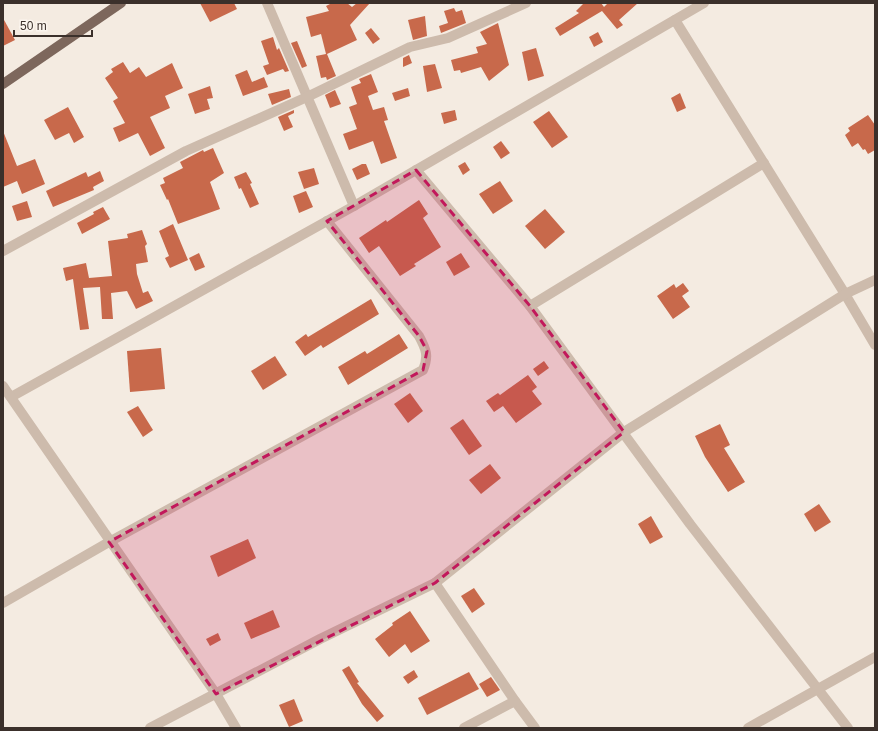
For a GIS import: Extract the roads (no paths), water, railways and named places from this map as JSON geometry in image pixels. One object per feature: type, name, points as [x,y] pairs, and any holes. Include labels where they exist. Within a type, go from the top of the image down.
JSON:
[{"type":"main road","points":[[3,84],[121,3]]},
{"type":"street","points":[[267,3],[354,206]]},
{"type":"street","points":[[3,251],[186,151],[307,97],[410,47],[448,38],[526,3]]},
{"type":"street","points":[[11,397],[354,206],[704,3]]},
{"type":"street","points":[[675,20],[875,345]]},
{"type":"street","points":[[530,306],[764,163]]},
{"type":"street","points":[[416,170],[530,306],[624,432],[690,524],[848,728]]},
{"type":"street","points":[[3,603],[109,542],[423,370],[427,361],[427,351],[419,336],[327,221]]},
{"type":"street","points":[[150,728],[320,639],[435,583],[624,432],[845,294],[875,280]]},
{"type":"street","points":[[3,386],[109,542],[216,694],[236,728]]},
{"type":"street","points":[[435,583],[535,728]]},
{"type":"street","points":[[748,728],[875,657]]},
{"type":"street","points":[[464,728],[515,701]]}]
